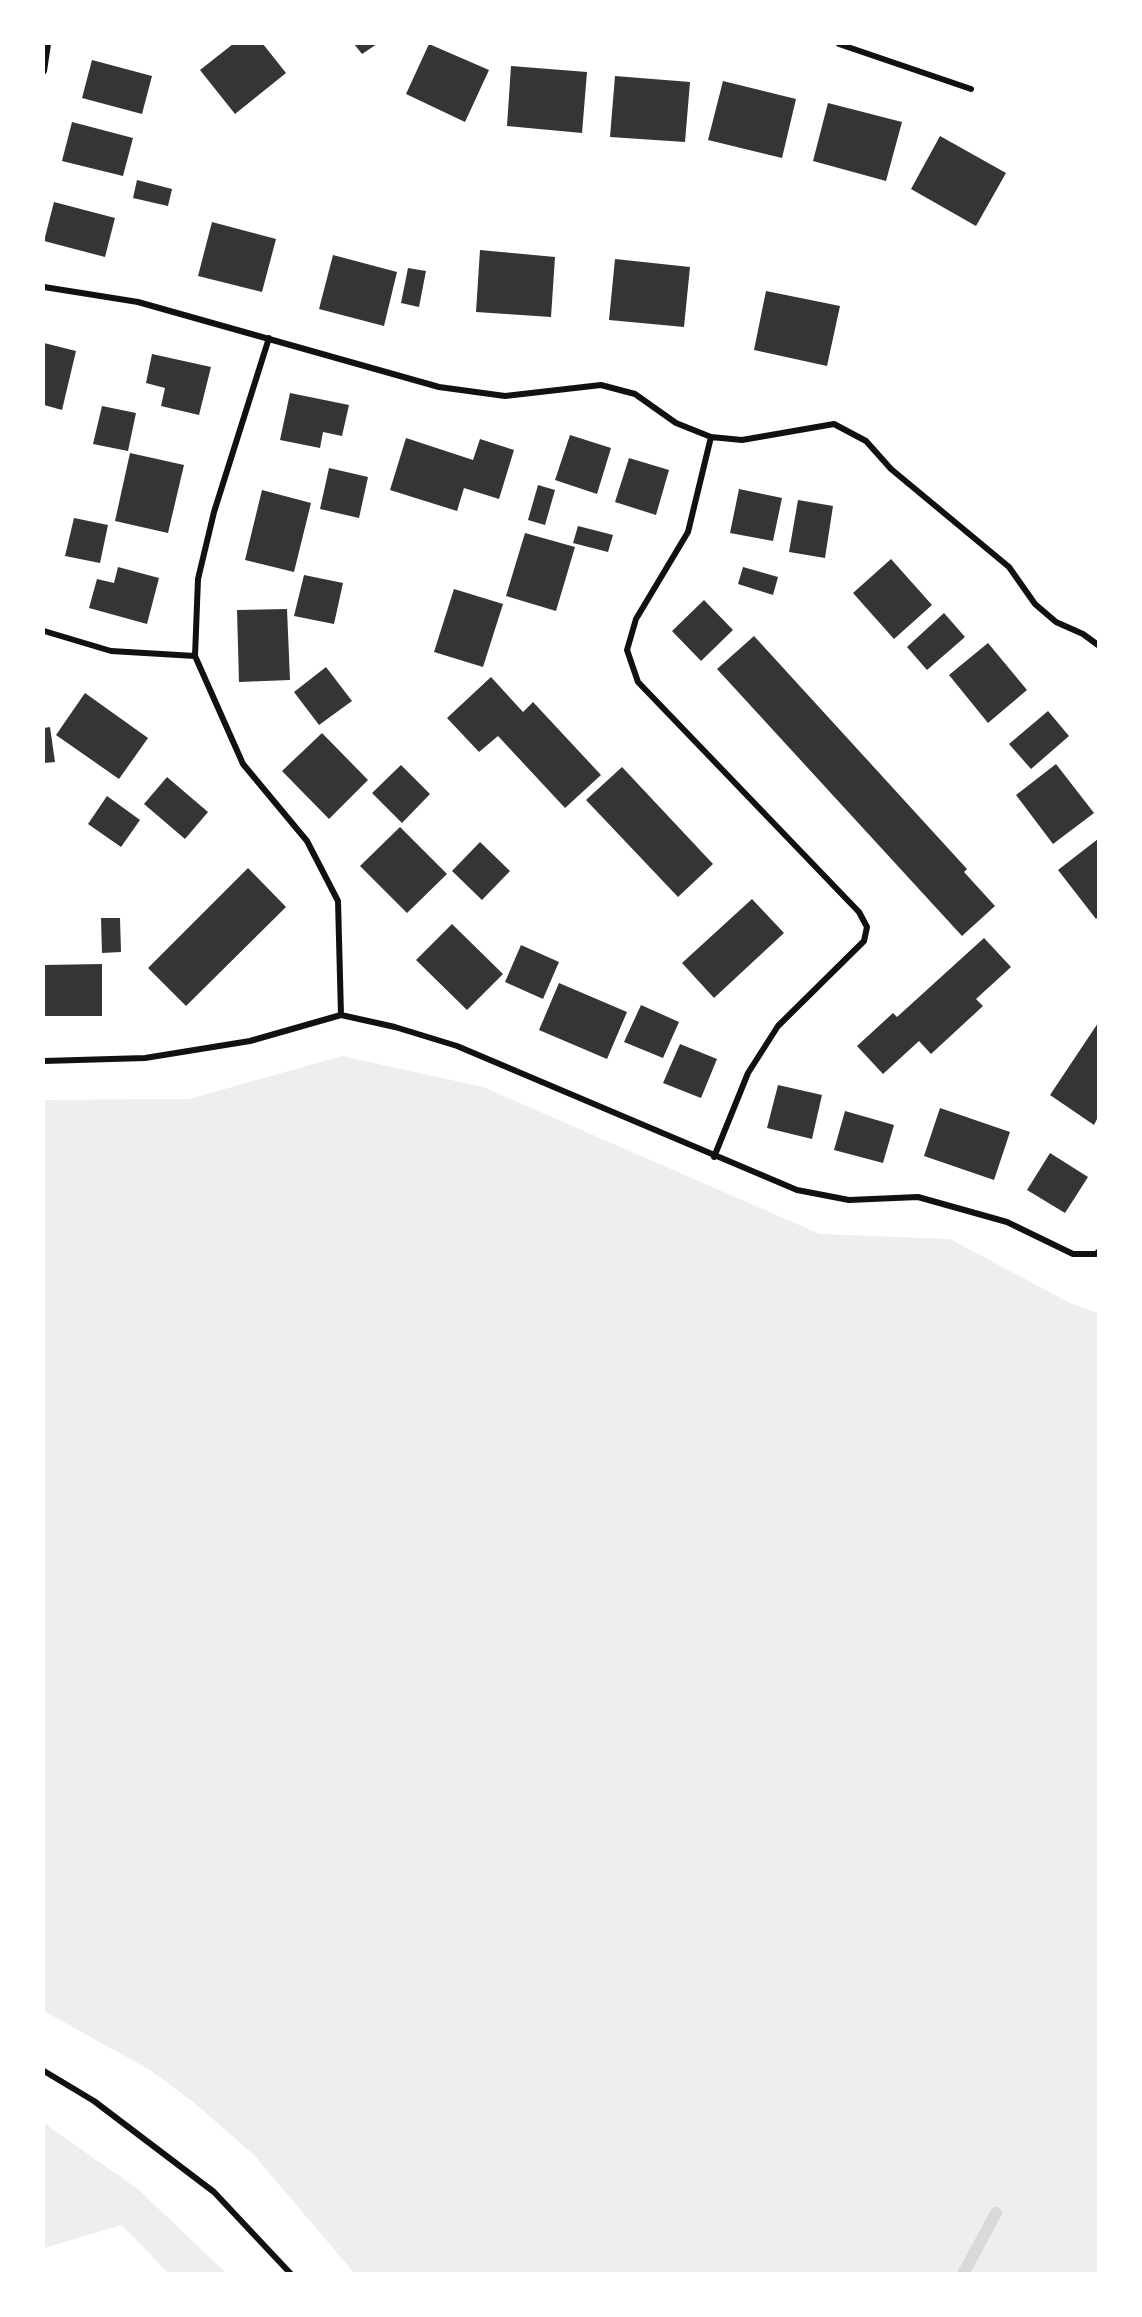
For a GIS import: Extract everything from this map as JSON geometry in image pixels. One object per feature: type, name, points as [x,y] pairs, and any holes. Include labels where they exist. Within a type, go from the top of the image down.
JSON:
[{"type":"street","points":[[44,70],[48,44]]},
{"type":"street","points":[[838,44],[971,89]]},
{"type":"street","points":[[44,287],[138,302],[439,387],[506,396],[601,385],[635,393],[676,423],[711,437],[742,440],[834,424],[866,441],[891,469],[1010,567],[1035,604],[1056,622],[1083,634],[1098,645]]},
{"type":"street","points":[[269,338],[214,512],[198,579],[195,656],[243,764],[307,841],[338,901],[341,1015]]},
{"type":"street","points":[[711,437],[688,532],[636,619],[627,650],[638,682],[860,912],[867,927],[864,941],[773,1034],[748,1073],[714,1157]]},
{"type":"street","points":[[44,631],[111,651],[195,656]]},
{"type":"street","points":[[44,1062],[145,1058],[250,1041],[341,1015],[395,1027],[457,1046],[714,1157],[797,1190],[849,1200],[918,1197],[1007,1222],[1073,1254],[1096,1254],[1098,1251]]},
{"type":"street","points":[[44,2071],[94,2101],[214,2192],[291,2274]]},
{"type":"shaded area","points":[[342,1056],[483,1087],[820,1234],[950,1239],[1072,1304],[1098,1313],[1098,2273],[354,2273],[254,2155],[193,2102],[150,2070],[44,2011],[44,1100],[189,1099]]},
{"type":"shaded area","points":[[44,2123],[139,2190],[226,2273],[168,2273],[122,2225],[44,2248]]},
{"type":"building","points":[[233,44],[263,44],[286,73],[235,114],[200,70]]},
{"type":"building","points":[[354,44],[377,44],[362,54]]},
{"type":"building","points":[[429,44],[489,70],[465,122],[406,94]]},
{"type":"building","points":[[92,60],[152,76],[142,114],[82,98]]},
{"type":"building","points":[[511,66],[587,72],[582,133],[507,126]]},
{"type":"building","points":[[615,76],[690,82],[685,142],[610,137]]},
{"type":"building","points":[[723,81],[796,99],[782,158],[708,140]]},
{"type":"building","points":[[828,103],[902,122],[886,181],[813,161]]},
{"type":"building","points":[[72,122],[133,138],[123,176],[62,161]]},
{"type":"building","points":[[940,136],[1006,173],[976,226],[911,189]]},
{"type":"building","points":[[137,180],[172,189],[168,206],[133,198]]},
{"type":"building","points":[[54,202],[115,218],[105,257],[44,241]]},
{"type":"building","points":[[212,222],[276,239],[262,292],[198,276]]},
{"type":"building","points":[[480,250],[555,257],[551,317],[476,312]]},
{"type":"building","points":[[333,255],[397,272],[384,326],[319,309]]},
{"type":"building","points":[[615,259],[690,267],[684,327],[609,320]]},
{"type":"building","points":[[408,268],[426,271],[419,307],[401,303]]},
{"type":"building","points":[[766,291],[840,306],[827,366],[754,350]]},
{"type":"building","points":[[44,343],[76,351],[62,410],[44,405]]},
{"type":"building","points":[[152,354],[211,367],[199,415],[161,406],[165,388],[146,383]]},
{"type":"building","points":[[290,393],[349,405],[342,436],[323,432],[320,448],[280,440]]},
{"type":"building","points":[[102,406],[136,413],[128,451],[93,444]]},
{"type":"building","points":[[570,435],[611,448],[597,494],[555,480]]},
{"type":"building","points":[[406,438],[473,460],[480,439],[514,450],[499,499],[464,488],[457,511],[390,490]]},
{"type":"building","points":[[130,453],[184,465],[168,533],[115,521]]},
{"type":"building","points":[[629,458],[669,470],[656,515],[615,502]]},
{"type":"building","points":[[329,468],[368,477],[359,518],[320,509]]},
{"type":"building","points":[[538,485],[555,490],[545,525],[528,520]]},
{"type":"building","points":[[739,489],[782,498],[773,541],[730,533]]},
{"type":"building","points":[[262,490],[311,503],[294,572],[245,560]]},
{"type":"building","points":[[798,500],[833,506],[825,558],[789,552]]},
{"type":"building","points":[[74,518],[108,525],[100,563],[65,556]]},
{"type":"building","points":[[578,526],[613,535],[608,552],[573,543]]},
{"type":"building","points":[[525,533],[575,547],[556,611],[506,596]]},
{"type":"building","points":[[891,559],[932,605],[894,639],[853,593]]},
{"type":"building","points":[[118,567],[159,578],[147,624],[89,608],[97,579],[114,583]]},
{"type":"building","points":[[743,567],[778,577],[773,595],[738,584]]},
{"type":"building","points":[[304,575],[343,583],[334,624],[294,616]]},
{"type":"building","points":[[454,589],[503,604],[483,667],[434,652]]},
{"type":"building","points":[[704,600],[733,630],[701,661],[672,631]]},
{"type":"building","points":[[287,609],[290,680],[239,682],[237,610]]},
{"type":"building","points":[[944,613],[965,637],[927,670],[907,647]]},
{"type":"building","points":[[754,636],[967,869],[964,872],[995,906],[962,936],[717,669]]},
{"type":"building","points":[[988,643],[1027,690],[988,723],[949,675]]},
{"type":"building","points":[[326,667],[352,701],[319,725],[294,692]]},
{"type":"building","points":[[491,677],[523,712],[533,702],[601,775],[565,808],[498,736],[479,752],[447,718]]},
{"type":"building","points":[[85,693],[148,738],[119,779],[56,735]]},
{"type":"building","points":[[1048,711],[1069,736],[1031,769],[1009,744]]},
{"type":"building","points":[[50,727],[55,762],[44,763],[44,728]]},
{"type":"building","points":[[322,733],[368,780],[329,819],[282,771]]},
{"type":"building","points":[[1056,764],[1094,813],[1053,844],[1016,795]]},
{"type":"building","points":[[401,765],[430,794],[402,823],[372,793]]},
{"type":"building","points":[[622,767],[713,864],[678,897],[586,800]]},
{"type":"building","points":[[167,777],[208,812],[185,839],[144,804]]},
{"type":"building","points":[[107,796],[140,820],[121,847],[88,824]]},
{"type":"building","points":[[400,827],[447,874],[407,913],[360,866]]},
{"type":"building","points":[[1098,839],[1098,917],[1096,919],[1058,870]]},
{"type":"building","points":[[480,842],[510,871],[482,900],[452,871]]},
{"type":"building","points":[[248,868],[286,907],[186,1006],[148,968]]},
{"type":"building","points":[[752,899],[784,933],[714,998],[682,963]]},
{"type":"building","points":[[101,918],[120,918],[121,952],[102,953]]},
{"type":"building","points":[[452,924],[503,974],[467,1010],[416,960]]},
{"type":"building","points":[[984,938],[1011,967],[976,999],[983,1006],[931,1054],[919,1041],[883,1074],[857,1046],[893,1013],[897,1017]]},
{"type":"building","points":[[521,945],[559,962],[543,999],[505,982]]},
{"type":"building","points":[[102,964],[102,1016],[44,1016],[44,965]]},
{"type":"building","points":[[559,983],[627,1012],[607,1059],[539,1030]]},
{"type":"building","points":[[641,1005],[679,1022],[663,1058],[624,1042]]},
{"type":"building","points":[[1098,1023],[1098,1117],[1094,1125],[1050,1095]]},
{"type":"building","points":[[680,1044],[717,1059],[701,1098],[663,1083]]},
{"type":"building","points":[[778,1085],[822,1095],[812,1139],[767,1128]]},
{"type":"building","points":[[940,1108],[1010,1132],[994,1180],[924,1156]]},
{"type":"building","points":[[845,1111],[894,1125],[883,1163],[834,1150]]},
{"type":"building","points":[[1050,1153],[1088,1177],[1065,1213],[1027,1190]]},
{"type":"waterway","points":[[963,2274],[996,2213]]}]
